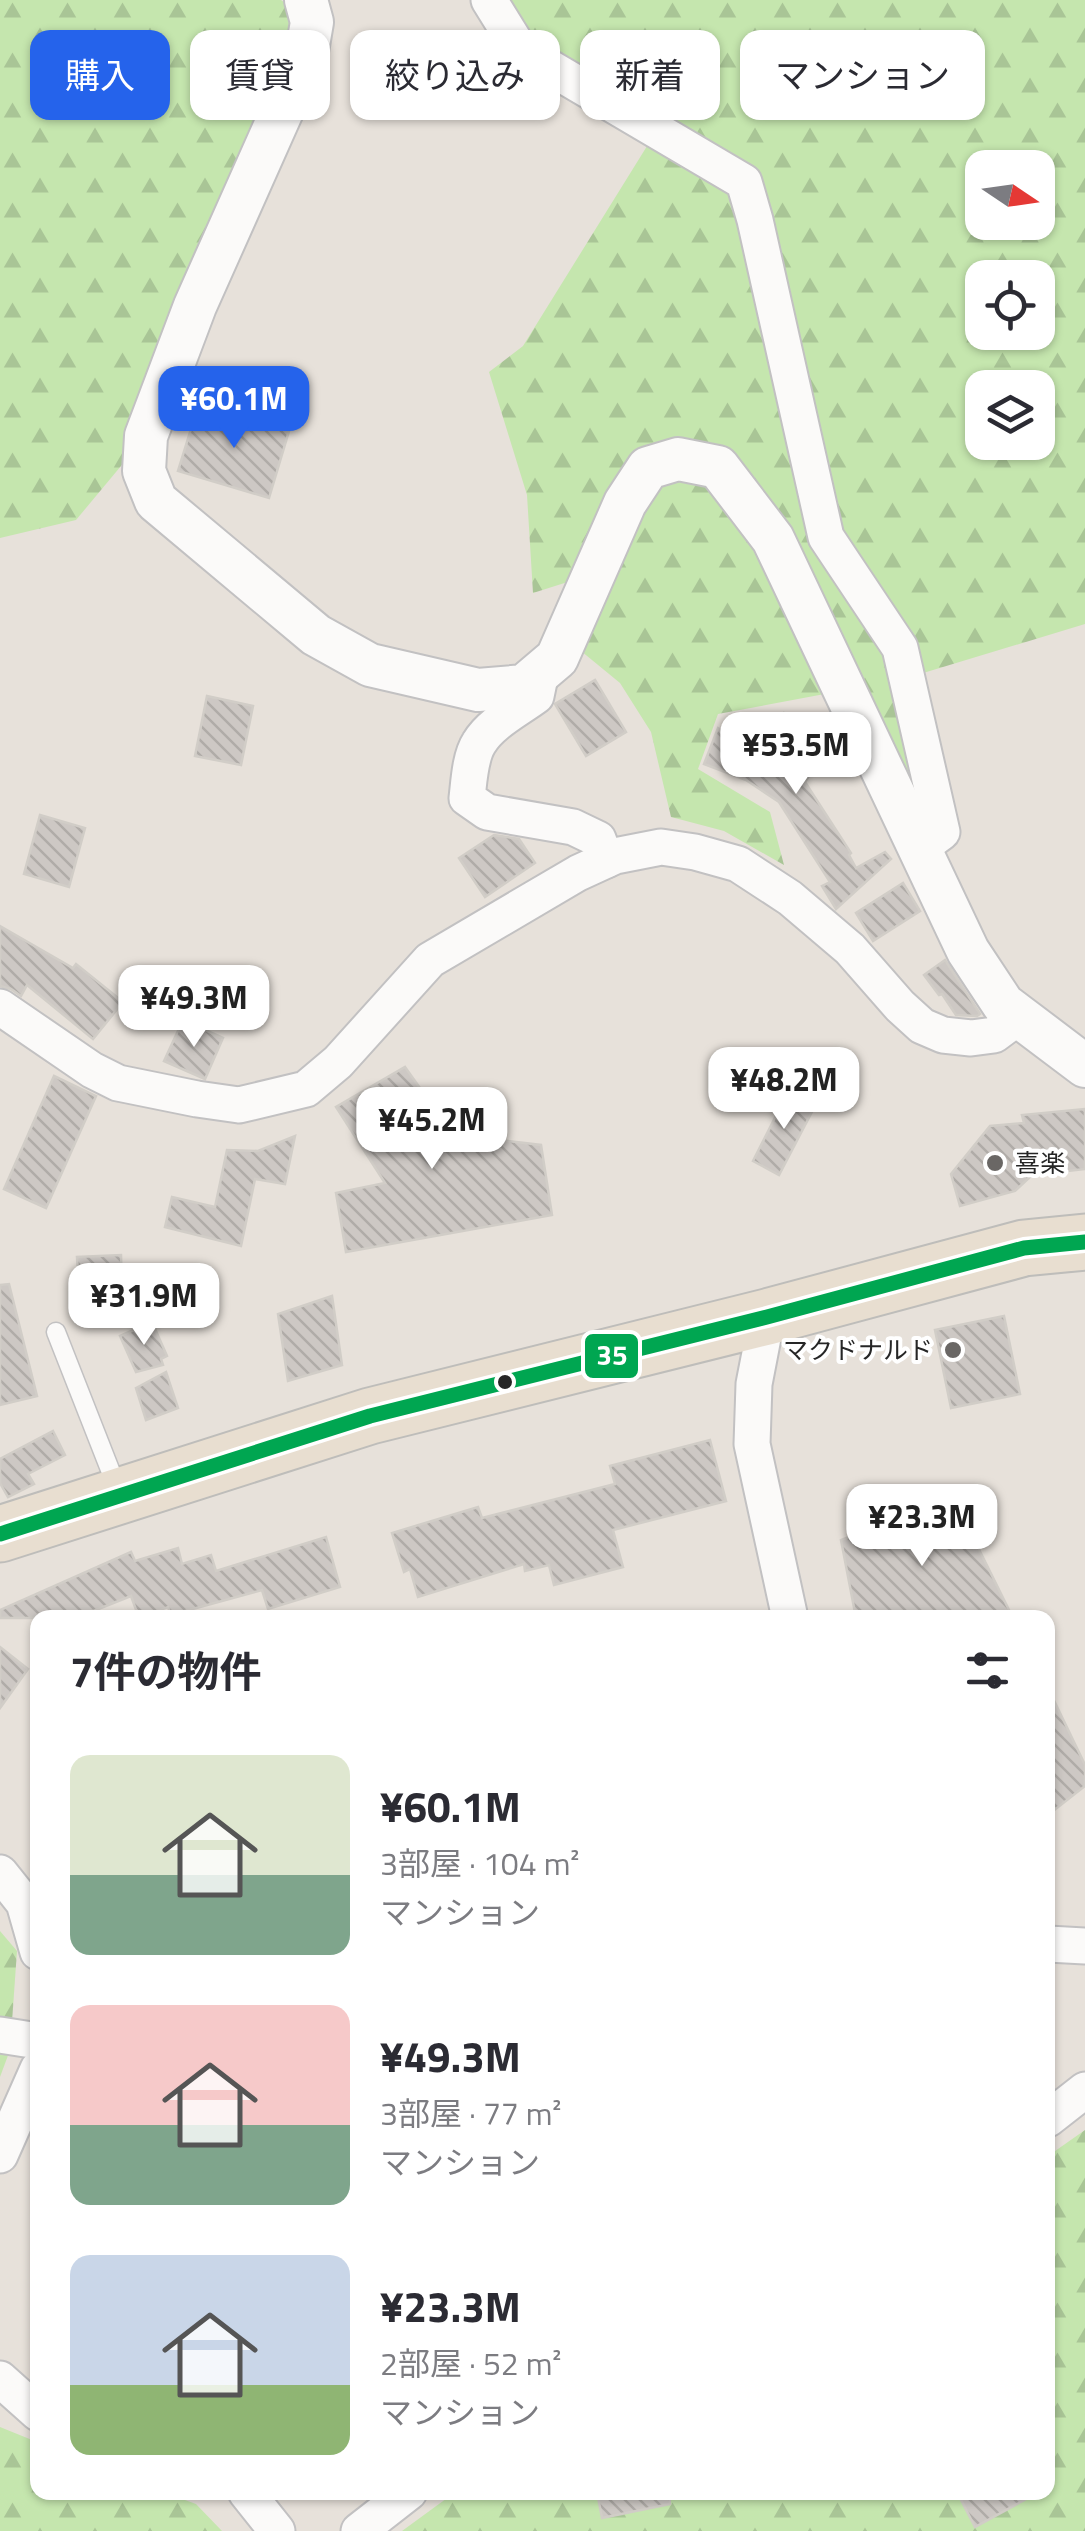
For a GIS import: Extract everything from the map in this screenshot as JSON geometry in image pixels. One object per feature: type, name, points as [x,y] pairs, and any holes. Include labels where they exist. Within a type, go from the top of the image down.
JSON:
[{"type":"highway","points":[[0,1534],[370,1416],[1024,1248],[1085,1242]]},
{"type":"street","points":[[306,0],[312,22],[306,58],[194,306],[146,436],[144,471],[156,501],[316,635],[370,666],[478,690],[524,686],[557,658],[625,503],[648,468],[678,458],[718,467],[773,539],[968,951],[1003,1004],[1085,1066]]},
{"type":"street","points":[[489,0],[520,50],[744,182],[826,537],[900,648],[942,832],[918,849]]},
{"type":"street","points":[[541,672],[536,696],[491,728],[477,744],[467,798],[487,812],[573,827],[598,839],[606,860]]},
{"type":"street","points":[[0,1007],[92,1070],[118,1083],[239,1105],[306,1089],[338,1062],[430,960],[578,873],[615,856],[661,847],[738,864],[790,898],[850,950],[922,1026],[943,1035],[971,1038],[994,1035],[1018,1017]]},
{"type":"street","points":[[767,1316],[754,1384],[752,1444],[788,1610]]},
{"type":"street","points":[[0,1874],[24,1903],[30,1924]]},
{"type":"street","points":[[1055,1944],[1085,1946]]},
{"type":"street","points":[[0,2035],[30,2039]]},
{"type":"street","points":[[0,2155],[30,2087]]},
{"type":"street","points":[[1055,2113],[1085,2090]]},
{"type":"street","points":[[0,2380],[30,2406]]},
{"type":"street","points":[[252,2500],[277,2531]]},
{"type":"street","points":[[359,2531],[399,2500]]},
{"type":"lane","points":[[56,1332],[121,1496]]},
{"type":"green space","points":[[0,0],[281,0],[312,22],[309,30],[190,30],[190,120],[273,120],[146,436],[76,520],[0,538]]},
{"type":"green space","points":[[474,0],[1085,0],[1085,624],[910,677],[916,795],[862,687],[718,714],[698,769],[770,812],[784,865],[724,831],[671,817],[651,732],[620,683],[581,651],[574,580],[533,593],[527,495],[489,372],[523,346],[657,130],[643,120],[720,120],[720,30],[580,30],[580,75],[560,61],[560,30],[516,30]]},
{"type":"green space","points":[[0,1931],[17,1951],[10,2050],[0,2077]]},
{"type":"green space","points":[[1085,2130],[1085,2531],[402,2531],[444,2500],[1055,2500],[1055,2151]]},
{"type":"green space","points":[[0,2427],[30,2439],[30,2500],[185,2500],[196,2504],[222,2531],[0,2531]]},
{"type":"building","points":[[199,403],[289,431],[269,498],[178,471]]},
{"type":"building","points":[[595,680],[626,732],[586,756],[555,704]]},
{"type":"building","points":[[207,696],[253,706],[241,765],[195,756]]},
{"type":"building","points":[[784,713],[830,744],[805,782],[851,853],[856,868],[885,852],[891,859],[836,909],[822,886],[830,882],[779,802],[746,780],[704,764],[718,728],[758,752]]},
{"type":"building","points":[[40,815],[85,828],[69,887],[24,874]]},
{"type":"building","points":[[494,835],[519,839],[535,863],[485,897],[459,858]]},
{"type":"building","points":[[903,883],[920,911],[873,941],[856,913]]},
{"type":"building","points":[[0,926],[73,968],[76,964],[123,1002],[93,1039],[27,985],[21,996],[0,986]]},
{"type":"building","points":[[945,960],[980,1014],[977,1016],[956,1015],[924,975]]},
{"type":"building","points":[[183,1020],[223,1038],[205,1079],[164,1061]]},
{"type":"building","points":[[405,1067],[437,1112],[479,1148],[492,1139],[541,1145],[552,1215],[346,1252],[336,1193],[385,1183],[336,1107]]},
{"type":"building","points":[[54,1076],[96,1096],[46,1208],[4,1189]]},
{"type":"building","points":[[789,1090],[816,1104],[779,1175],[753,1161]]},
{"type":"building","points":[[1085,1109],[1085,1169],[1032,1175],[1015,1191],[960,1206],[951,1174],[990,1126],[1024,1123],[1022,1115]]},
{"type":"building","points":[[295,1136],[285,1184],[255,1179],[241,1246],[165,1227],[172,1197],[215,1207],[227,1150],[258,1151]]},
{"type":"building","points":[[121,1255],[122,1291],[79,1293],[77,1257]]},
{"type":"building","points":[[9,1284],[37,1396],[0,1405],[0,1285]]},
{"type":"building","points":[[332,1296],[342,1365],[288,1381],[278,1314]]},
{"type":"building","points":[[1004,1316],[1020,1394],[951,1408],[935,1330]]},
{"type":"building","points":[[152,1322],[167,1356],[161,1359],[163,1365],[136,1372],[120,1336]]},
{"type":"building","points":[[166,1372],[178,1408],[146,1420],[136,1388]]},
{"type":"building","points":[[53,1431],[65,1455],[28,1474],[34,1484],[8,1497],[0,1483],[0,1459]]},
{"type":"building","points":[[710,1440],[726,1501],[613,1530],[623,1567],[554,1585],[549,1565],[525,1571],[524,1564],[418,1597],[410,1569],[404,1572],[392,1533],[478,1507],[482,1518],[615,1484],[610,1466]]},
{"type":"building","points":[[953,1497],[1009,1610],[854,1610],[841,1540]]},
{"type":"building","points":[[326,1537],[340,1587],[268,1609],[262,1590],[189,1610],[136,1610],[131,1596],[96,1610],[30,1610],[30,1618],[0,1618],[0,1610],[131,1552],[135,1561],[178,1548],[182,1564],[211,1555],[216,1571]]},
{"type":"building","points":[[0,1647],[28,1669],[0,1708]]},
{"type":"building","points":[[1055,1703],[1085,1765],[1085,1786],[1055,1810]]},
{"type":"building","points":[[599,2500],[670,2500],[670,2504],[602,2518]]},
{"type":"building","points":[[961,2500],[1024,2500],[975,2527]]},
{"type":"transit line","name":"35","points":[[0,1534],[370,1416],[1024,1248],[1085,1242]]},
{"type":"place","name":"喜楽","points":[[995,1163]]},
{"type":"place","name":"マクドナルド","points":[[953,1350]]}]
